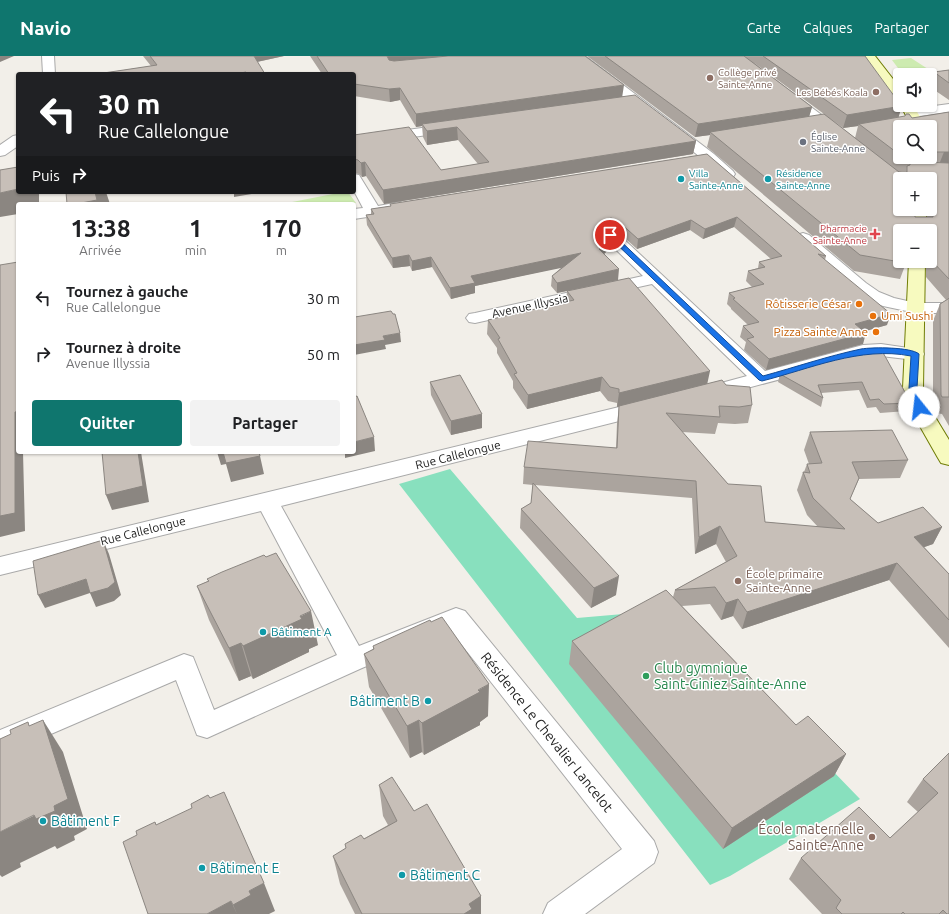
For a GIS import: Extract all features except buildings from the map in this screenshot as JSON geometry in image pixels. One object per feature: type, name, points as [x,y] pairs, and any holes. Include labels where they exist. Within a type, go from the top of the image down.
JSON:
[{"type":"street","points":[[48,56],[48,72]]},
{"type":"street","points":[[577,56],[635,102],[709,157],[739,183]]},
{"type":"street","points":[[868,56],[893,88]]},
{"type":"street","points":[[778,89],[840,135],[852,138]]},
{"type":"street","points":[[620,104],[635,102]]},
{"type":"street","points":[[914,117],[949,108]]},
{"type":"street","points":[[808,125],[823,123]]},
{"type":"street","points":[[356,142],[463,126]]},
{"type":"street","points":[[0,152],[16,140]]},
{"type":"street","points":[[692,144],[708,142]]},
{"type":"street","points":[[693,160],[709,157]]},
{"type":"street","points":[[356,181],[373,211]]},
{"type":"street","points":[[356,214],[412,205]]},
{"type":"street","points":[[794,230],[860,287],[873,296],[889,302],[916,308],[949,308]]},
{"type":"street","points":[[610,235],[762,379]]},
{"type":"street","points":[[917,268],[913,388],[919,407],[949,458]]},
{"type":"street","name":"Avenue Illyssia","points":[[475,318],[656,278]]},
{"type":"street","name":"Rue Callelongue","points":[[0,566],[267,500],[426,463],[762,379],[863,351],[881,350],[915,354]]},
{"type":"street","points":[[267,500],[353,660]]},
{"type":"street","name":"Résidence Le Chevalier Lancelot","points":[[0,744],[184,665],[207,726],[353,660],[456,618],[643,852],[559,914]]},
{"type":"green space","points":[[911,58],[926,68],[898,68],[892,60]]},
{"type":"green space","points":[[333,194],[349,194],[355,202],[292,202]]},
{"type":"green space","name":"Club gymnique Saint-Giniez Sainte-Anne","points":[[450,469],[577,618],[681,609],[797,734],[860,799],[730,876],[710,885],[399,484]]},
{"type":"place","name":"Collège privé Sainte-Anne","points":[[710,78]]},
{"type":"place","name":"Les Bébés Koala","points":[[876,92]]},
{"type":"place","name":"Église Sainte-Anne","points":[[803,142]]},
{"type":"place","name":"Villa Sainte-Anne","points":[[681,179]]},
{"type":"place","name":"Résidence Sainte-Anne","points":[[768,179]]},
{"type":"place","name":"Pharmacie Sainte-Anne","points":[[875,234]]},
{"type":"place","name":"Rôtisserie César","points":[[859,304]]},
{"type":"place","name":"Umi Sushi","points":[[873,316]]},
{"type":"place","name":"Pizza Sainte Anne","points":[[876,332]]},
{"type":"place","name":"École primaire Sainte-Anne","points":[[738,581]]},
{"type":"place","name":"Bâtiment A","points":[[263,632]]},
{"type":"place","name":"Club gymnique Saint-Giniez Sainte-Anne","points":[[646,676]]},
{"type":"place","name":"Bâtiment B","points":[[428,701]]},
{"type":"place","name":"Bâtiment F","points":[[43,821]]},
{"type":"place","name":"École maternelle Sainte-Anne","points":[[872,837]]},
{"type":"place","name":"Bâtiment E","points":[[202,868]]},
{"type":"place","name":"Bâtiment C","points":[[402,875]]},
{"type":"route","points":[[610,235],[762,379],[863,351],[881,350],[915,354],[913,388],[919,407]]}]
